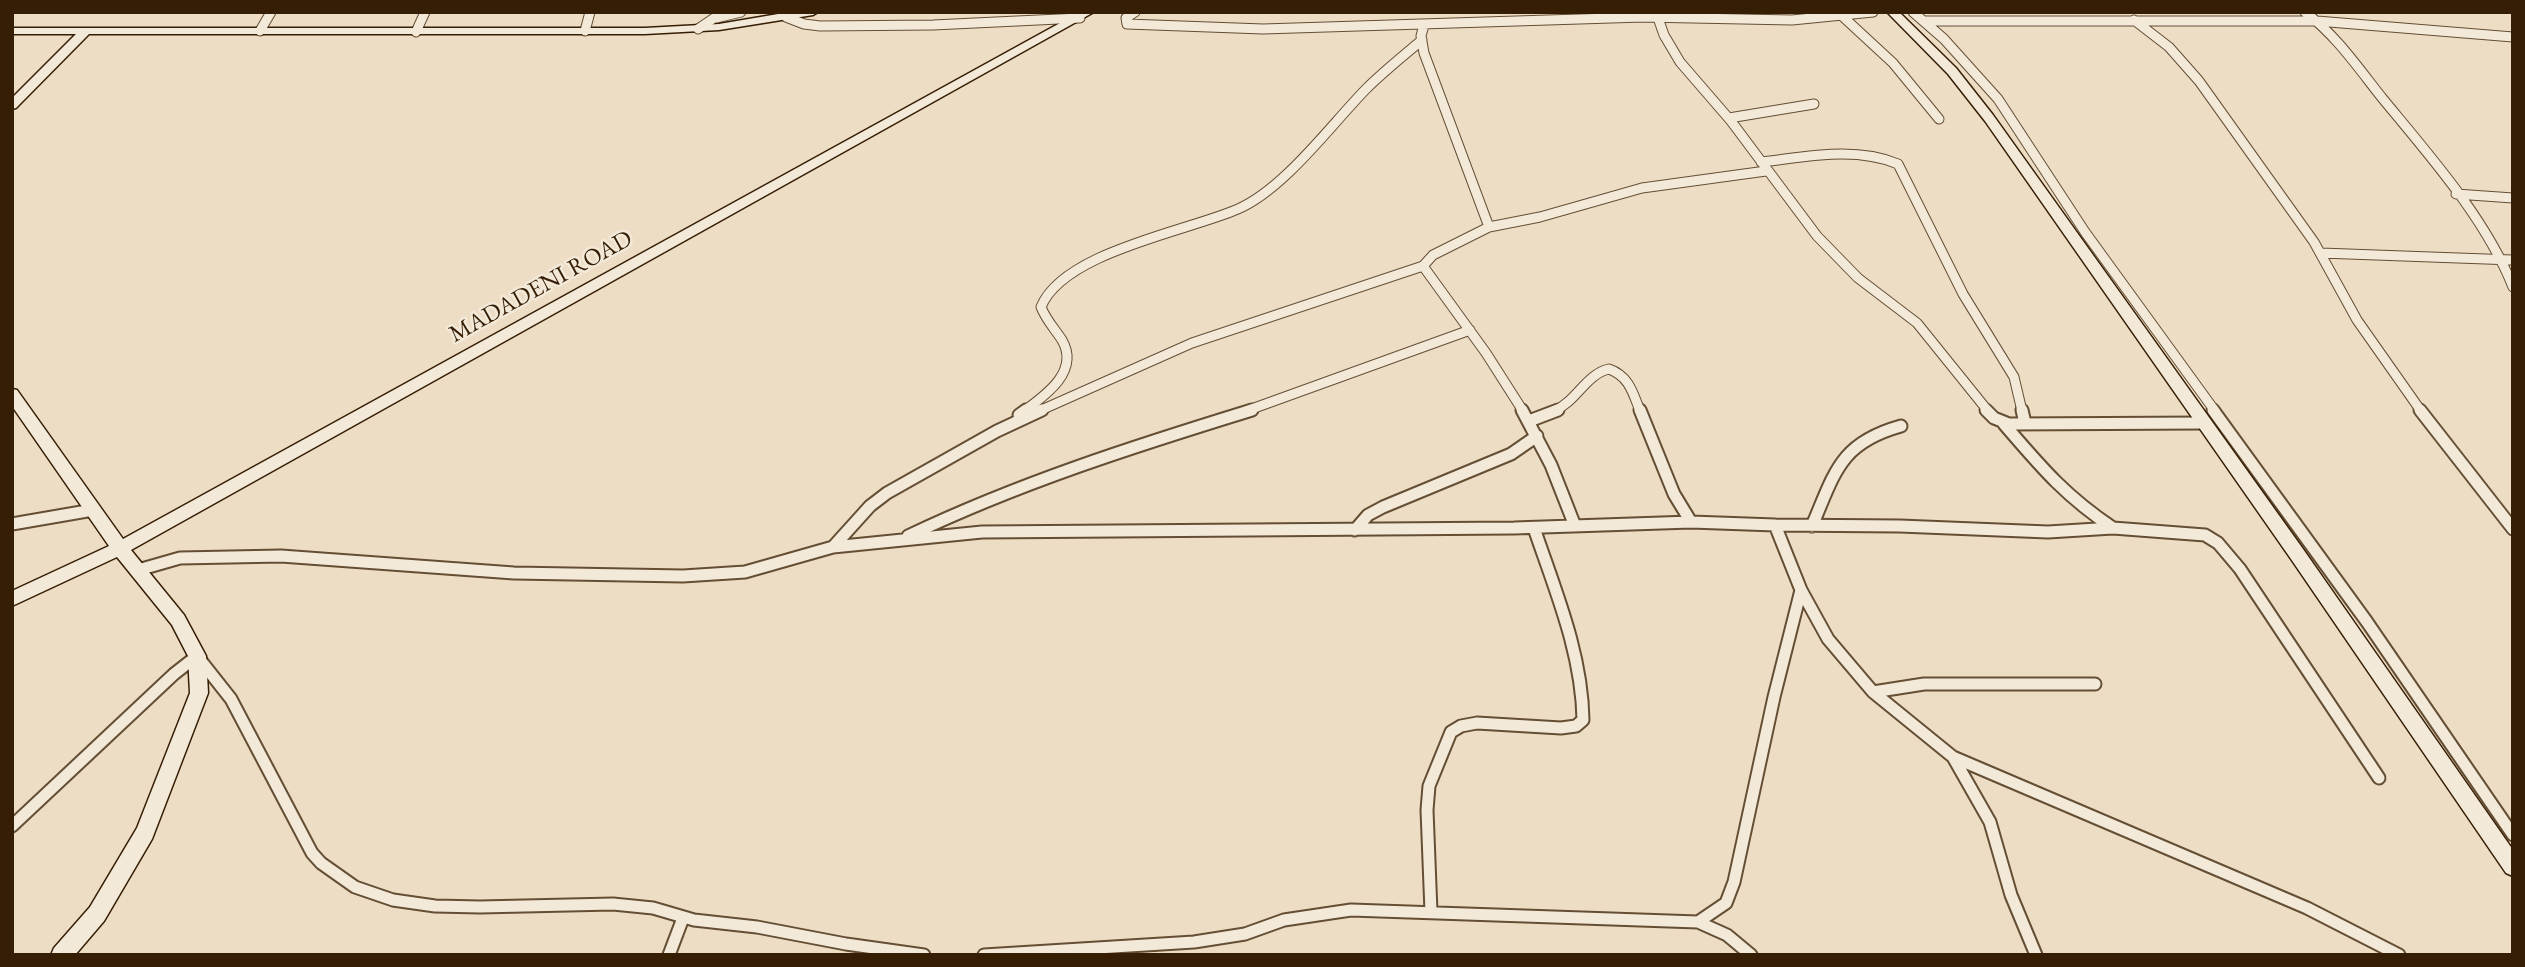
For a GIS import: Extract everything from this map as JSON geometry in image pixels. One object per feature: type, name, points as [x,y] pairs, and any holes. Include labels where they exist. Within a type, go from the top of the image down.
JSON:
[{"type":"street","points":[[260,31],[271,12]]},
{"type":"street","points":[[416,32],[425,12]]},
{"type":"street","points":[[585,31],[590,12]]},
{"type":"street","points":[[698,29],[723,12]]},
{"type":"street","points":[[714,19],[741,12]]},
{"type":"street","points":[[12,31],[416,32],[698,29],[813,12]]},
{"type":"street","points":[[1135,12],[1126,18],[1127,24],[1263,29],[1592,18],[1792,20],[1873,12]]},
{"type":"street","points":[[1437,12],[1450,23]]},
{"type":"street","points":[[1582,12],[1592,18]]},
{"type":"street","points":[[1723,12],[1734,20]]},
{"type":"street","points":[[1892,12],[1952,71],[1971,94],[2513,867]]},
{"type":"street","points":[[1913,12],[1998,99],[2085,232],[2375,633],[2513,835]]},
{"type":"street","points":[[2044,12],[2051,20]]},
{"type":"street","points":[[2221,12],[2228,21]]},
{"type":"street","points":[[2305,12],[2316,21],[2381,96],[2438,166],[2456,194],[2508,259],[2513,287]]},
{"type":"street","points":[[1841,14],[1902,70],[1939,119]]},
{"type":"street","points":[[786,17],[809,26],[820,26],[933,25],[1085,15]]},
{"type":"street","name":"MADADENI ROAD","points":[[12,599],[120,548],[663,245],[1085,15]]},
{"type":"street","points":[[1658,18],[1678,63],[1729,118],[1763,166],[1838,259],[1859,279],[1891,299],[1916,321],[1976,399],[2004,424],[2035,464],[2081,508],[2113,528]]},
{"type":"street","points":[[2134,20],[2165,43],[2199,83],[2321,253],[2357,320],[2431,424],[2513,529]]},
{"type":"street","points":[[1924,21],[2316,21],[2513,37]]},
{"type":"street","points":[[1424,25],[1422,40],[1489,228]]},
{"type":"street","points":[[12,106],[86,31]]},
{"type":"street","points":[[997,431],[1055,386],[1066,368],[1069,359],[1066,349],[1041,307],[1062,282],[1106,253],[1238,209],[1267,193],[1351,103],[1422,40]]},
{"type":"street","points":[[1729,118],[1814,104]]},
{"type":"street","points":[[833,547],[870,506],[887,493],[997,431],[1125,370],[1192,343],[1423,266],[1433,255],[1489,228],[1540,217],[1642,188],[1763,166],[1853,155],[1891,159],[1898,164],[1963,294],[2014,377],[2025,422]]},
{"type":"street","points":[[2456,194],[2513,198]]},
{"type":"street","points":[[2321,253],[2508,259]]},
{"type":"street","points":[[1423,266],[1470,330],[1529,421],[1556,475],[1574,526]]},
{"type":"street","points":[[902,539],[962,510],[1105,455],[1256,408],[1470,330]]},
{"type":"street","points":[[1529,421],[1565,406],[1602,369],[1612,369],[1620,373],[1628,381],[1674,494],[1691,522]]},
{"type":"street","points":[[12,394],[120,548],[178,620],[197,656],[218,676],[238,707],[310,853],[336,876],[364,892],[404,902],[481,907],[586,902],[616,904],[654,908],[683,918],[767,929],[889,952],[924,955]]},
{"type":"street","points":[[2004,424],[2025,422],[2099,426],[2204,423]]},
{"type":"street","points":[[1812,526],[1838,464],[1850,449],[1884,430],[1901,426]]},
{"type":"street","points":[[1354,530],[1368,515],[1382,507],[1511,454],[1537,436]]},
{"type":"street","points":[[2257,500],[2279,500]]},
{"type":"street","points":[[12,524],[93,510]]},
{"type":"street","points":[[138,570],[180,558],[281,556],[514,573],[695,576],[745,572],[833,547],[982,532],[1534,528],[1691,522],[1912,526],[2048,532],[2113,528],[2205,536],[2218,543],[2240,569],[2379,778]]},
{"type":"street","points":[[1775,525],[1801,590],[1828,639],[1873,692],[1953,757],[2307,908],[2399,955]]},
{"type":"street","points":[[1431,912],[1427,810],[1429,786],[1451,732],[1461,726],[1477,723],[1560,728],[1576,726],[1583,720],[1584,704],[1573,652],[1534,528]]},
{"type":"street","points":[[1698,922],[1726,903],[1734,882],[1774,697],[1801,590]]},
{"type":"street","points":[[12,826],[174,674],[197,656]]},
{"type":"street","points":[[61,955],[97,915],[145,833],[199,694],[197,656]]},
{"type":"street","points":[[1873,692],[1924,684],[2095,684]]},
{"type":"street","points":[[1953,757],[1990,822],[2011,895],[2036,955]]},
{"type":"street","points":[[984,955],[1194,942],[1245,934],[1284,920],[1351,910],[1698,922],[1727,935],[1751,955]]},
{"type":"street","points":[[669,955],[683,918]]}]
